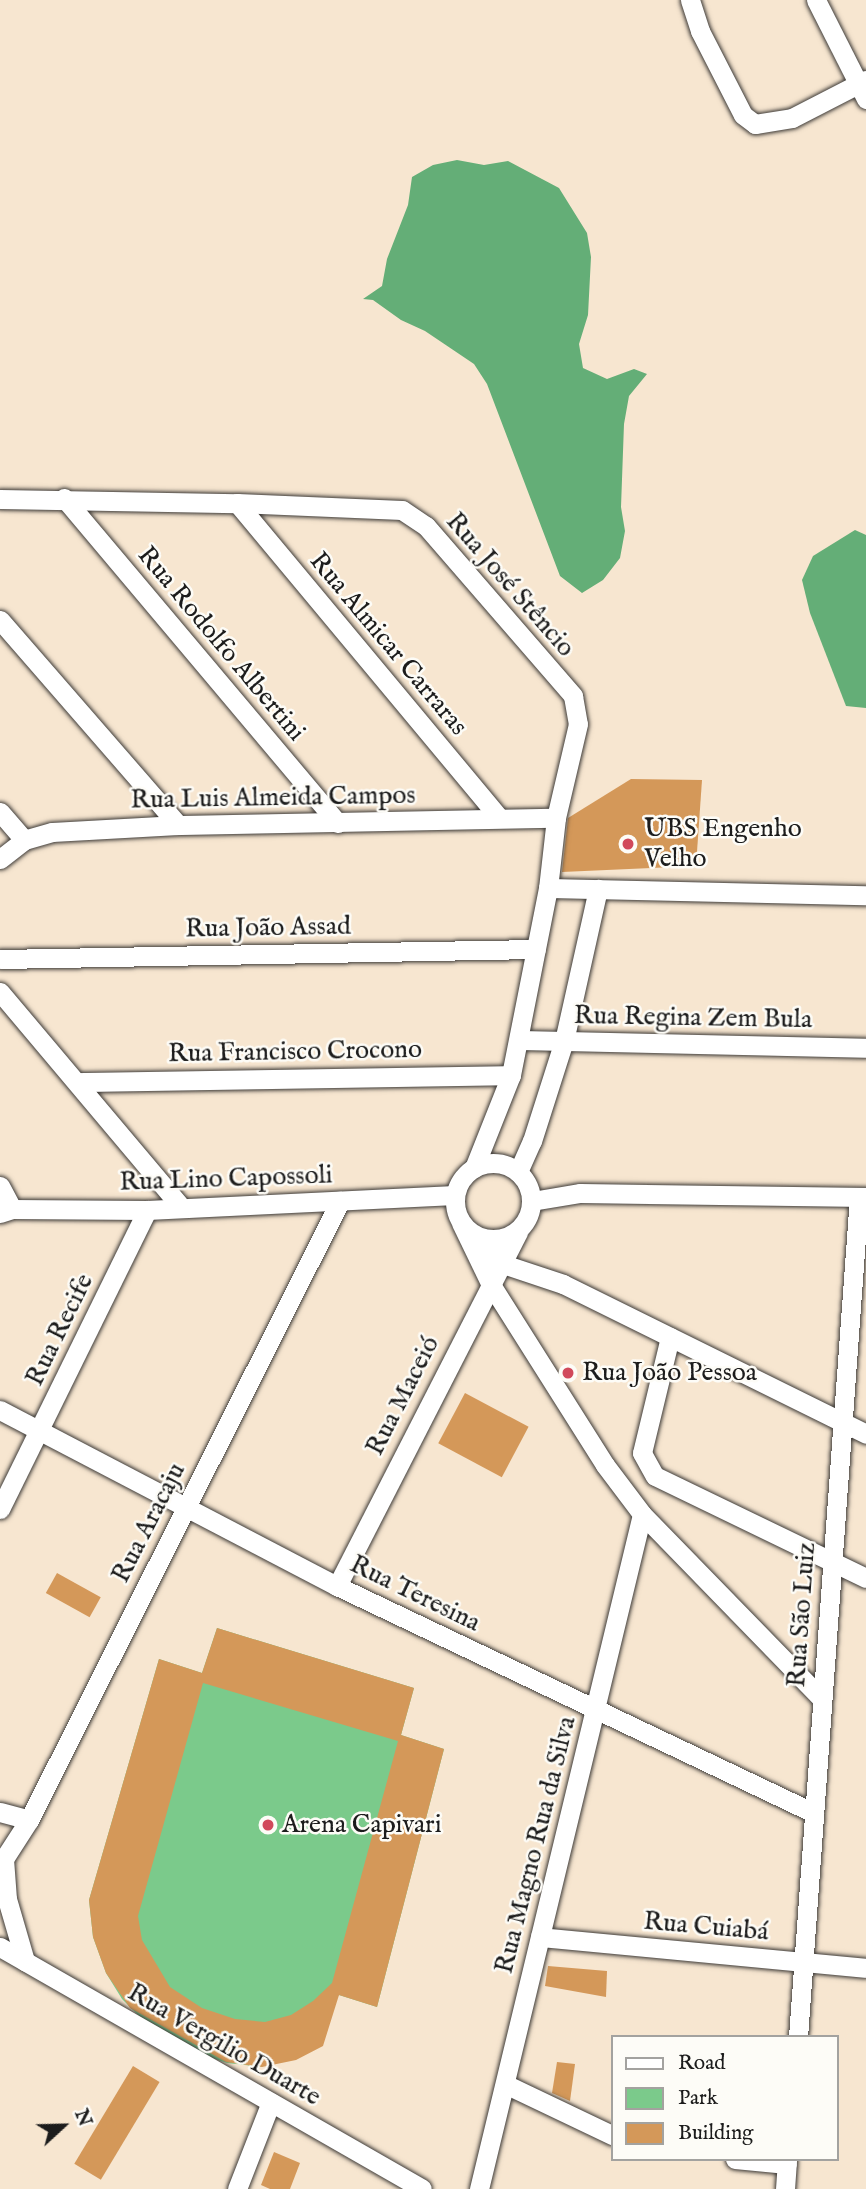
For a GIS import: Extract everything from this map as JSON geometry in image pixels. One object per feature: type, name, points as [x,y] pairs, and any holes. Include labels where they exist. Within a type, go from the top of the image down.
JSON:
[{"type":"street","points":[[690,0],[700,31],[743,115],[755,124],[792,118],[864,88],[816,0]]},
{"type":"street","name":"Rua José Stêncio","points":[[0,499],[64,498],[381,507],[402,510],[426,526],[573,696],[578,724],[556,818],[548,888],[519,1040],[511,1075],[474,1168]]},
{"type":"street","name":"Rua Rodolfo Albertini","points":[[64,498],[338,823]]},
{"type":"street","name":"Rua Almicar Carraras","points":[[237,503],[499,818]]},
{"type":"street","points":[[0,620],[178,825]]},
{"type":"street","points":[[0,812],[24,840]]},
{"type":"street","name":"Rua Luis Almeida Campos","points":[[0,859],[24,840],[52,832],[178,825],[556,818]]},
{"type":"street","points":[[548,888],[866,895]]},
{"type":"street","points":[[520,1174],[564,1041],[598,889]]},
{"type":"street","name":"Rua João Assad","points":[[0,959],[536,949]]},
{"type":"street","points":[[0,992],[79,1082],[182,1208]]},
{"type":"street","name":"Rua Regina Zem Bula","points":[[519,1040],[866,1048]]},
{"type":"street","name":"Rua Francisco Crocono","points":[[79,1082],[511,1075]]},
{"type":"street","points":[[580,1193],[520,1174],[504,1164],[489,1163],[474,1168],[461,1179],[455,1195],[455,1210],[466,1228],[490,1283],[605,1465],[642,1514],[822,1699]]},
{"type":"street","points":[[466,1228],[485,1240],[502,1239],[518,1232],[528,1218],[532,1201],[528,1184],[520,1174]]},
{"type":"street","points":[[0,1186],[6,1211]]},
{"type":"street","points":[[532,1201],[580,1193],[863,1197]]},
{"type":"street","name":"Rua Lino Capossoli","points":[[6,1211],[147,1210],[455,1195]]},
{"type":"street","name":"Rua São Luiz","points":[[798,2035],[832,1560],[863,1197]]},
{"type":"street","name":"Rua Aracaju","points":[[2,1862],[29,1820],[340,1201]]},
{"type":"street","name":"Rua Recife","points":[[0,1509],[147,1210]]},
{"type":"street","points":[[466,1228],[503,1264],[563,1284],[866,1434]]},
{"type":"street","name":"Rua Maceió","points":[[337,1586],[518,1232]]},
{"type":"street","points":[[670,1337],[642,1453],[654,1476],[866,1578]]},
{"type":"street","name":"Rua Teresina","points":[[0,1410],[337,1586],[814,1813]]},
{"type":"street","name":"Rua Magno Rua da Silva","points":[[479,2189],[642,1514]]},
{"type":"street","points":[[0,1812],[29,1820]]},
{"type":"street","points":[[2,1862],[6,1899],[25,1961]]},
{"type":"street","name":"Rua Cuiabá","points":[[540,1937],[866,1968]]},
{"type":"street","name":"Rua Vergilio Duarte","points":[[0,1947],[422,2189]]},
{"type":"street","points":[[505,2084],[610,2134]]},
{"type":"street","points":[[237,2189],[271,2102]]},
{"type":"street","points":[[785,2189],[787,2162]]},
{"type":"green space","points":[[457,160],[484,165],[508,161],[559,188],[587,233],[591,257],[588,315],[579,344],[583,368],[607,379],[634,369],[647,374],[629,396],[624,424],[621,507],[625,531],[620,558],[603,580],[582,593],[560,576],[487,384],[474,364],[373,300],[363,299],[382,286],[387,259],[408,205],[412,177],[433,165]]},
{"type":"green space","points":[[855,530],[866,535],[866,708],[846,706],[810,613],[802,580],[813,556]]},
{"type":"green space","name":"Arena Capivari","points":[[217,1628],[414,1688],[401,1735],[444,1749],[377,2007],[339,1995],[262,2067],[227,2063],[200,2054],[144,2021],[122,1999],[106,1973],[93,1937],[89,1900],[159,1659],[202,1673]]},
{"type":"building","name":"UBS Engenho Velho","points":[[631,779],[702,780],[696,866],[562,872],[568,818]]},
{"type":"building","points":[[465,1393],[529,1427],[502,1477],[438,1443]]},
{"type":"building","points":[[57,1573],[101,1597],[90,1617],[46,1593]]},
{"type":"building","points":[[217,1628],[414,1688],[401,1735],[444,1749],[377,2007],[339,1995],[323,2046],[296,2060],[262,2067],[226,2062],[130,2008],[106,1973],[93,1937],[89,1900],[159,1659],[202,1673]],"holes":[[[203,1683],[398,1741],[332,1983],[313,2001],[291,2015],[265,2022],[235,2019],[202,2008],[170,1987],[142,1940],[138,1916]]]},
{"type":"building","points":[[548,1966],[607,1971],[606,1997],[545,1986]]},
{"type":"building","points":[[557,2062],[575,2064],[570,2101],[552,2093]]},
{"type":"building","points":[[133,2066],[160,2082],[101,2180],[74,2164]]},
{"type":"building","points":[[274,2152],[300,2163],[290,2189],[270,2189],[261,2185]]},
{"type":"place","name":"UBS Engenho Velho","points":[[628,844]]},
{"type":"place","name":"Rua João Pessoa","points":[[568,1373]]},
{"type":"place","name":"Arena Capivari","points":[[268,1825]]}]
